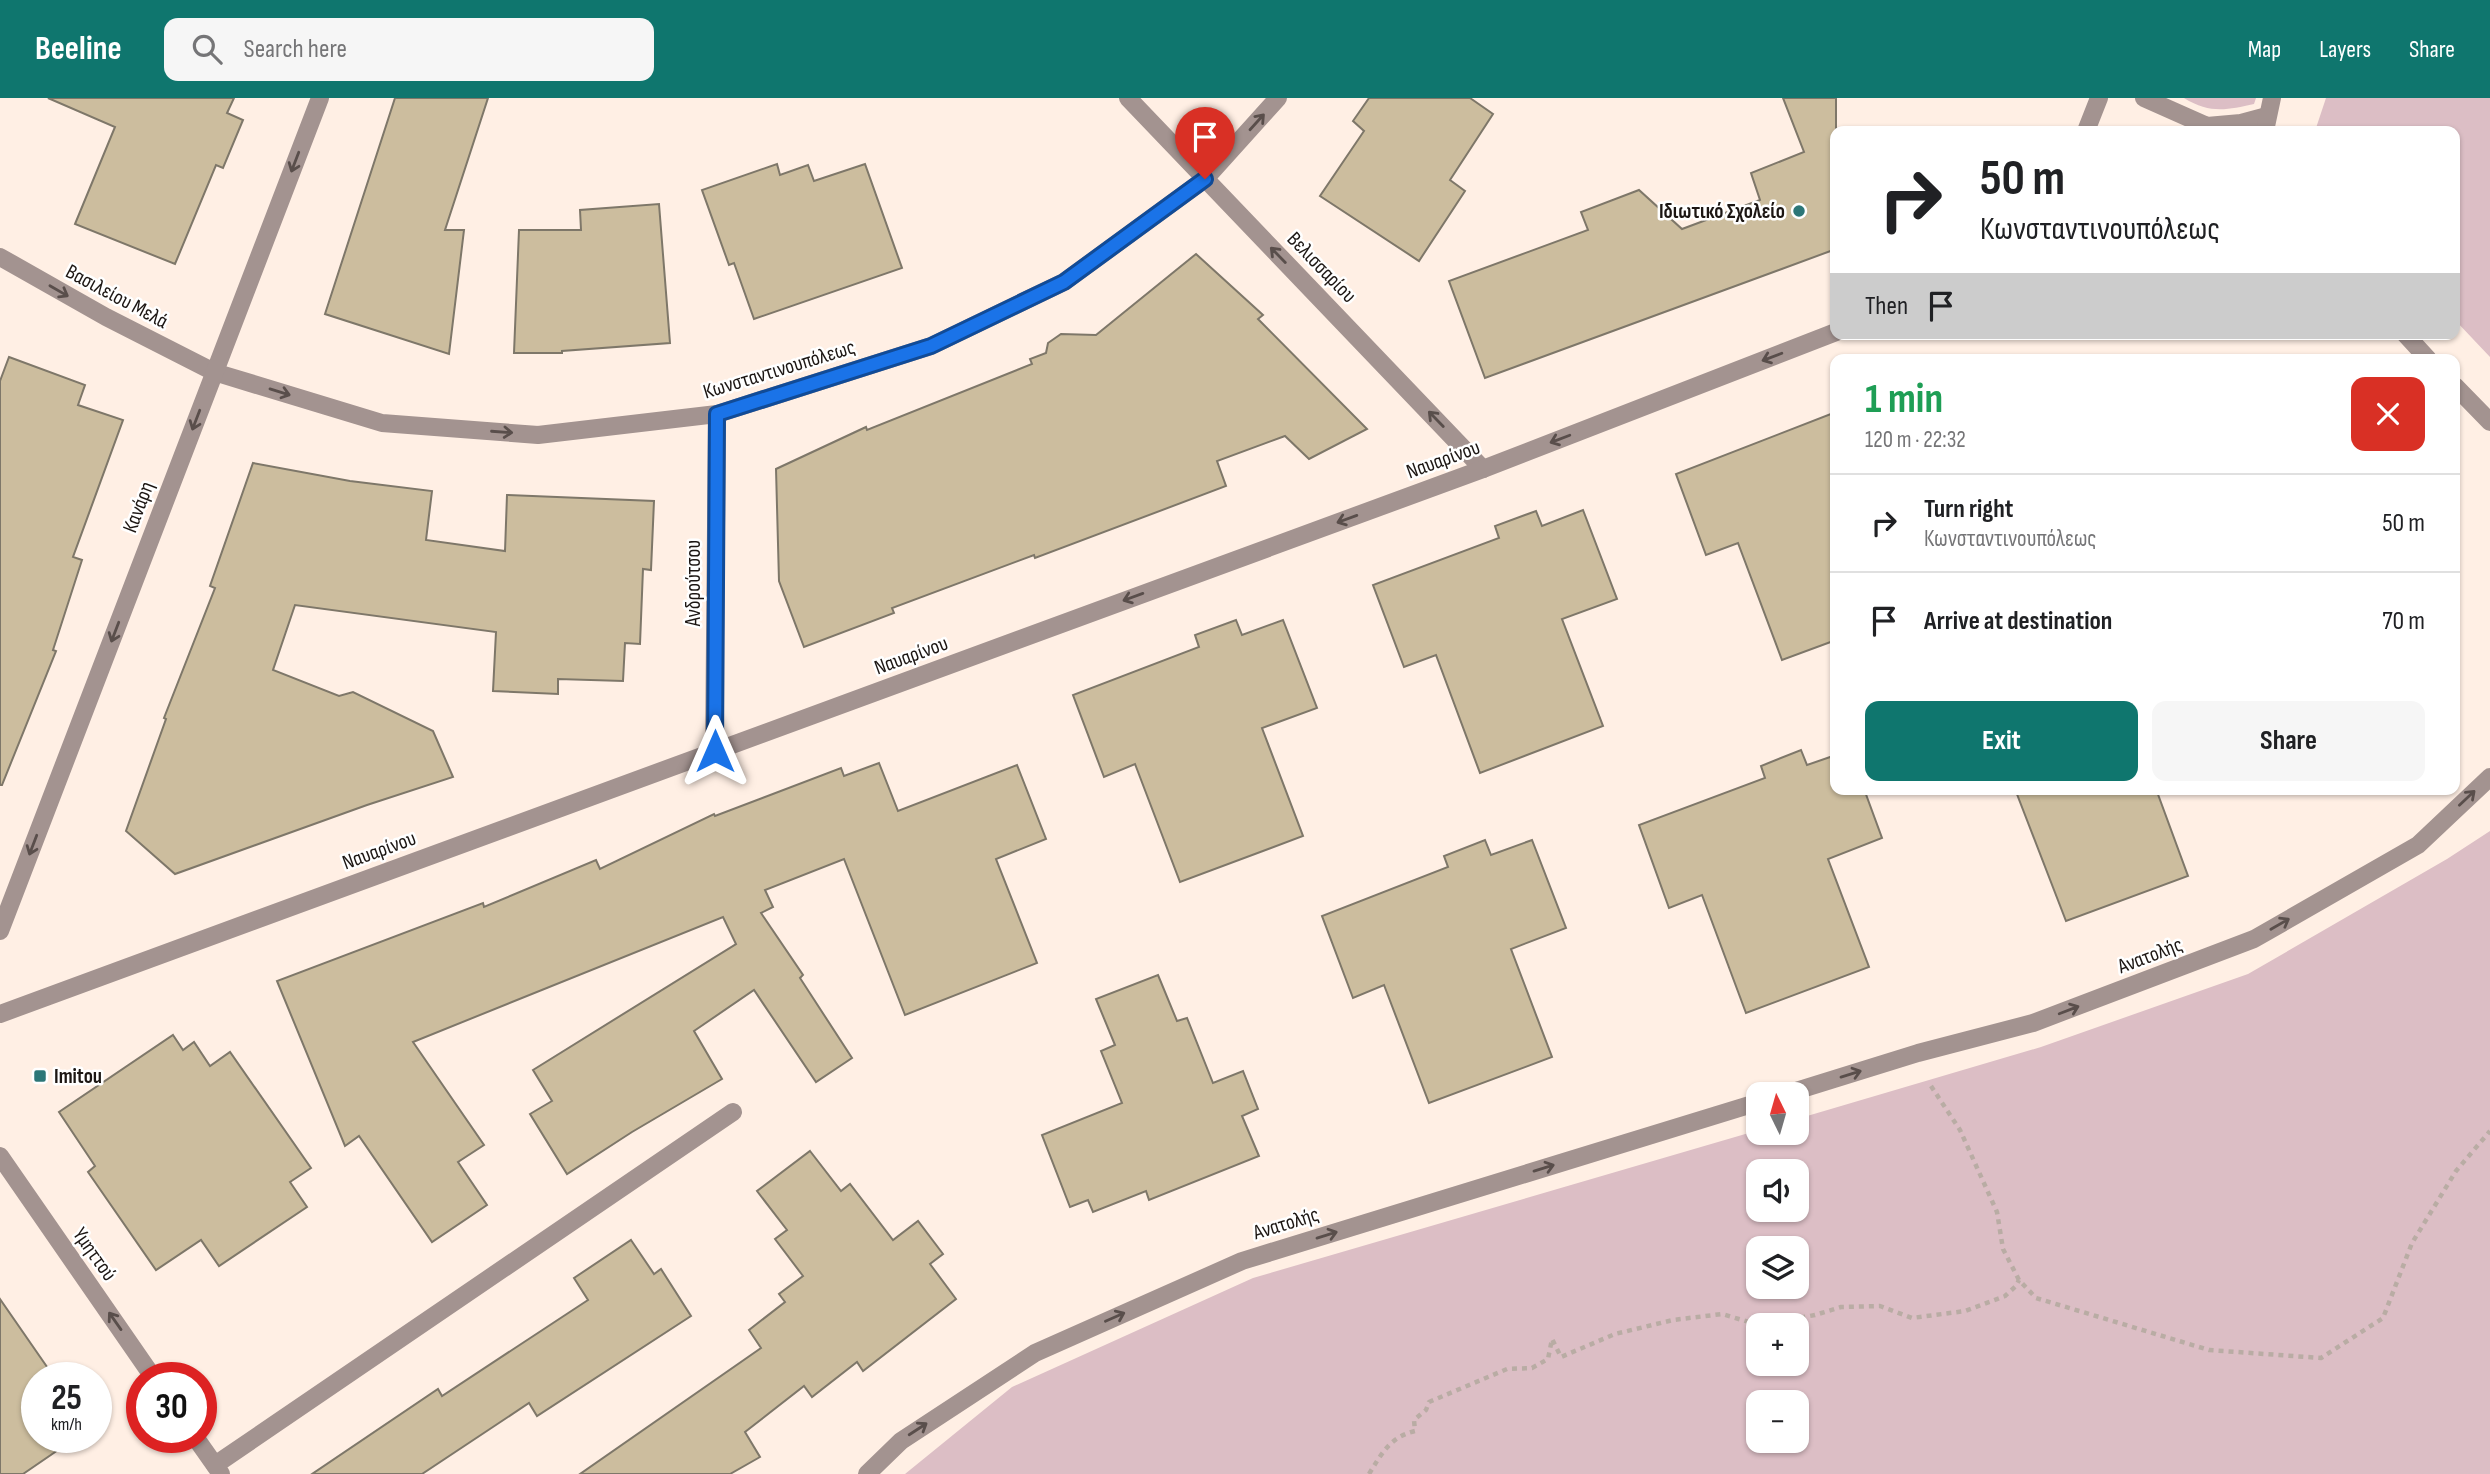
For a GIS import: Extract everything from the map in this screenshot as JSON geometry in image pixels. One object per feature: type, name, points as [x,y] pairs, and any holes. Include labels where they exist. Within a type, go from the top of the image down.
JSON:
[{"type":"street","name":"Κανάρη","points":[[0,931],[320,98]]},
{"type":"street","name":"Βελισσαρίου","points":[[1128,98],[1483,468]]},
{"type":"street","name":"Κωνσταντινουπόλεως","points":[[214,372],[382,423],[538,435],[717,414],[931,346],[1064,282],[1205,179],[1278,98]]},
{"type":"street","points":[[2088,126],[2099,98]]},
{"type":"street","points":[[2144,98],[2207,126],[2241,123],[2268,115]]},
{"type":"street","name":"Βασιλείου Μελά","points":[[0,257],[106,317],[214,372]]},
{"type":"street","name":"Ναυαρίνου","points":[[0,1014],[1483,468],[1830,334]]},
{"type":"street","points":[[2411,340],[2423,354]]},
{"type":"street","points":[[2460,391],[2490,422]]},
{"type":"street","name":"Ανδρούτσου","points":[[715,751],[717,414]]},
{"type":"street","name":"Ανατολής","points":[[1810,1087],[1918,1053],[2033,1024],[2254,939],[2418,845],[2490,776]]},
{"type":"street","name":"Ανατολής","points":[[867,1474],[901,1440],[1035,1353],[1242,1261],[1746,1106]]},
{"type":"street","points":[[206,1453],[218,1470],[733,1112]]},
{"type":"street","name":"Υμηττού","points":[[0,1156],[143,1362]]},
{"type":"path","points":[[1918,1053],[1920,1069],[1960,1130],[1997,1212],[2003,1249],[2019,1280],[2036,1298],[2209,1350],[2321,1358],[2383,1318],[2412,1243],[2456,1171],[2490,1131]]},
{"type":"path","points":[[1809,1316],[1841,1307],[1880,1306],[1912,1318],[1965,1311],[2005,1296],[2019,1280]]},
{"type":"path","points":[[1369,1474],[1380,1455],[1399,1435],[1415,1431],[1414,1420],[1426,1410],[1429,1402],[1507,1369],[1532,1368],[1549,1359],[1552,1339],[1561,1357],[1615,1334],[1673,1320],[1722,1314],[1746,1321]]},
{"type":"shaded area","points":[[2184,98],[2256,98],[2254,104],[2210,109]]},
{"type":"shaded area","points":[[2326,98],[2490,98],[2490,357],[2460,325],[2460,126],[2317,126]]},
{"type":"shaded area","points":[[2490,831],[2490,1474],[905,1474],[1012,1387],[1253,1278],[1746,1134],[1746,1145],[1809,1145],[1810,1115],[2041,1047],[2248,974],[2447,859]]},
{"type":"building","points":[[48,98],[234,98],[227,113],[243,120],[223,168],[216,165],[175,264],[75,224],[115,127]]},
{"type":"building","points":[[395,98],[488,98],[445,230],[464,230],[449,354],[325,314]]},
{"type":"building","points":[[1369,98],[1470,98],[1493,114],[1450,180],[1465,191],[1419,261],[1320,196],[1364,131],[1353,121]]},
{"type":"building","points":[[1783,98],[1836,98],[1836,126],[1830,126],[1830,251],[1485,378],[1449,281],[1588,230],[1581,212],[1639,190],[1682,229],[1760,200],[1751,173],[1804,152]]},
{"type":"building","points":[[777,164],[780,175],[808,165],[814,181],[865,164],[902,268],[754,319],[734,263],[729,265],[702,190]]},
{"type":"building","points":[[659,204],[670,343],[562,353],[514,353],[519,230],[581,230],[580,210]]},
{"type":"building","points":[[1196,254],[1263,315],[1258,319],[1367,429],[1309,459],[1285,436],[1217,461],[1226,486],[892,608],[894,613],[804,647],[779,581],[776,469],[866,427],[867,430],[1032,364],[1030,359],[1046,353],[1048,343],[1061,334],[1096,335]]},
{"type":"building","points":[[9,357],[85,385],[78,405],[123,420],[73,557],[82,560],[53,650],[56,651],[0,785],[0,381]]},
{"type":"building","points":[[1830,414],[1830,642],[1782,660],[1738,543],[1706,555],[1676,474]]},
{"type":"building","points":[[253,463],[350,481],[432,491],[426,540],[505,551],[507,495],[654,501],[651,570],[643,569],[640,644],[625,643],[623,681],[558,679],[558,694],[493,691],[496,632],[295,605],[273,670],[339,696],[353,692],[433,731],[453,777],[175,874],[126,831],[166,719],[164,718],[215,588],[210,586]]},
{"type":"building","points":[[1583,510],[1617,599],[1562,619],[1603,726],[1480,773],[1436,655],[1404,667],[1373,585],[1499,538],[1495,526],[1536,511],[1542,526]]},
{"type":"building","points":[[1236,620],[1242,635],[1283,620],[1317,708],[1262,728],[1303,836],[1180,882],[1135,764],[1104,777],[1073,695],[1199,647],[1195,635]]},
{"type":"building","points":[[1801,750],[1807,765],[1830,757],[1830,795],[1866,795],[1882,838],[1828,859],[1869,967],[1746,1013],[1702,895],[1669,908],[1639,825],[1765,778],[1761,766]]},
{"type":"building","points":[[879,763],[898,811],[1017,765],[1046,839],[996,859],[1037,963],[905,1015],[844,859],[765,890],[773,907],[761,913],[803,975],[800,978],[852,1058],[816,1082],[754,990],[694,1031],[722,1079],[567,1174],[530,1114],[552,1101],[533,1070],[736,944],[723,917],[413,1042],[484,1145],[458,1162],[487,1205],[432,1242],[359,1136],[345,1146],[277,981],[483,903],[484,907],[596,860],[600,869],[714,814],[715,816],[841,768],[844,776]]},
{"type":"building","points":[[2017,795],[2158,795],[2188,876],[2066,921]]},
{"type":"building","points":[[1485,840],[1491,855],[1532,840],[1566,928],[1511,949],[1552,1057],[1429,1103],[1384,985],[1353,998],[1322,916],[1448,867],[1444,856]]},
{"type":"building","points":[[1158,975],[1177,1021],[1187,1018],[1213,1083],[1243,1071],[1258,1109],[1242,1116],[1259,1156],[1149,1200],[1146,1191],[1093,1212],[1088,1200],[1070,1207],[1042,1135],[1122,1103],[1101,1051],[1115,1045],[1096,999]]},
{"type":"building","points":[[173,1035],[183,1050],[194,1042],[210,1066],[230,1052],[311,1168],[290,1182],[307,1207],[219,1266],[201,1240],[156,1270],[88,1172],[95,1166],[59,1112]]},
{"type":"building","points":[[810,1151],[841,1191],[850,1184],[893,1240],[918,1221],[943,1254],[930,1264],[956,1299],[863,1371],[857,1362],[812,1397],[804,1386],[745,1432],[760,1457],[730,1474],[580,1474],[761,1348],[749,1330],[785,1302],[779,1294],[803,1276],[775,1239],[787,1230],[757,1191]]},
{"type":"building","points":[[631,1240],[654,1274],[661,1269],[691,1316],[537,1416],[529,1403],[422,1474],[312,1474],[438,1389],[442,1396],[588,1300],[574,1278]]},
{"type":"building","points":[[0,1299],[44,1362],[21,1362],[21,1453],[54,1453],[23,1474],[0,1474]]},
{"type":"place","name":"Ιδιωτικό Σχολείο","points":[[1799,211]]},
{"type":"place","name":"Imitou","points":[[40,1076]]},
{"type":"route","points":[[715,751],[717,414],[931,346],[1064,282],[1205,179]]}]
